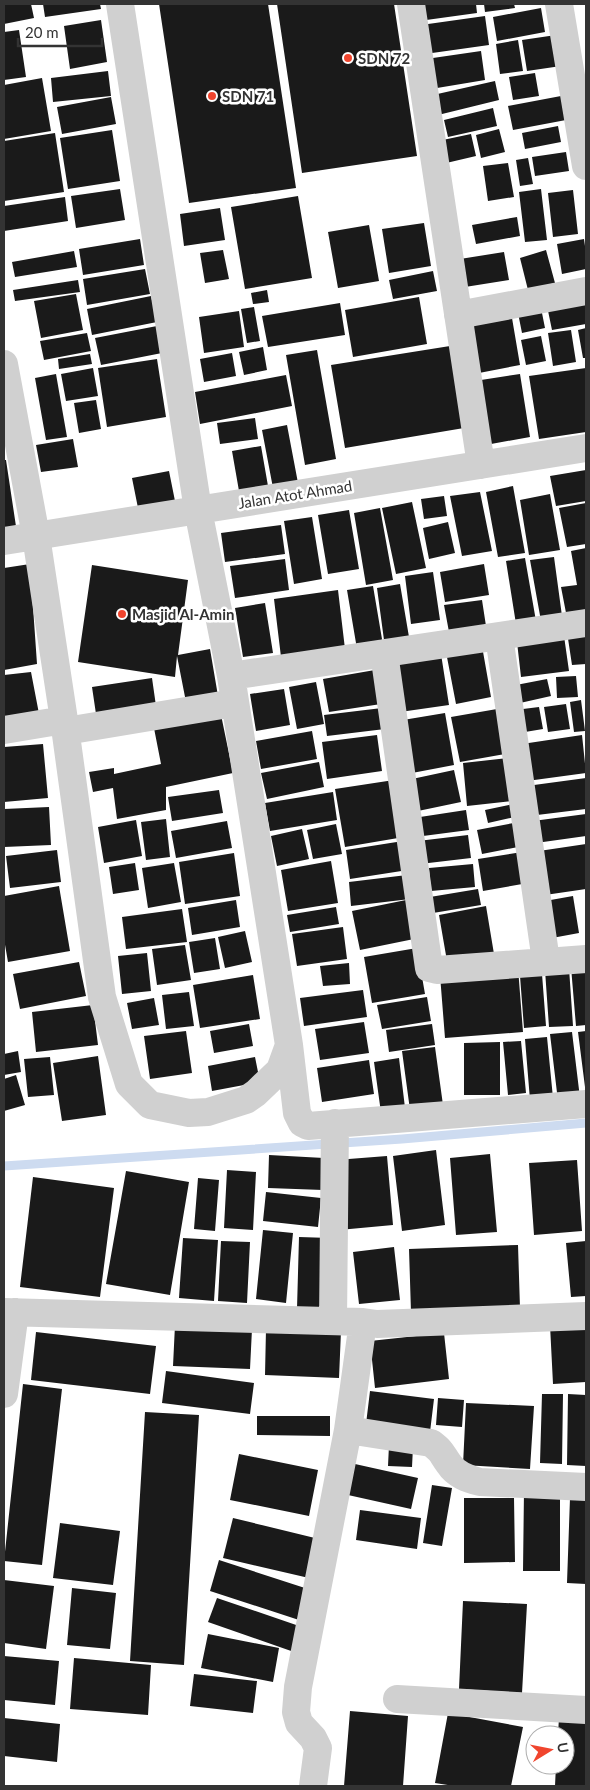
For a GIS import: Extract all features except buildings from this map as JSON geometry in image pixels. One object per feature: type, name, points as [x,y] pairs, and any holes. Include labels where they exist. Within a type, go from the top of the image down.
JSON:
[{"type":"street","points":[[120,4],[198,510],[231,676],[289,1045],[297,1113],[302,1123],[308,1126],[586,1104]]},
{"type":"street","points":[[411,4],[481,465]]},
{"type":"street","points":[[559,4],[586,166]]},
{"type":"street","points":[[458,315],[586,291]]},
{"type":"street","points":[[4,366],[36,536],[65,726],[102,997],[129,1084],[150,1106],[189,1113],[208,1112],[246,1100],[256,1093],[280,1070],[289,1045]]},
{"type":"street","name":"Jalan Atot Ahmad","points":[[4,541],[586,448]]},
{"type":"street","points":[[231,676],[586,623]]},
{"type":"street","points":[[499,636],[546,961]]},
{"type":"street","points":[[384,654],[429,968],[437,970],[586,959]]},
{"type":"street","points":[[4,730],[65,726],[234,703]]},
{"type":"street","points":[[332,1321],[335,1123]]},
{"type":"street","points":[[4,1394],[10,1312],[363,1322],[377,1324],[586,1316]]},
{"type":"street","points":[[313,1786],[318,1748],[313,1738],[300,1723],[296,1712],[298,1687],[348,1430],[363,1322]]},
{"type":"street","points":[[348,1430],[431,1443],[441,1451],[450,1466],[465,1478],[480,1482],[586,1487]]},
{"type":"street","points":[[397,1699],[586,1710]]},
{"type":"waterway","points":[[4,1166],[402,1139],[586,1123]]},
{"type":"place","name":"SDN 72","points":[[348,58]]},
{"type":"place","name":"SDN 71","points":[[212,96]]},
{"type":"place","name":"Masjid Al-Amin","points":[[122,614]]}]
